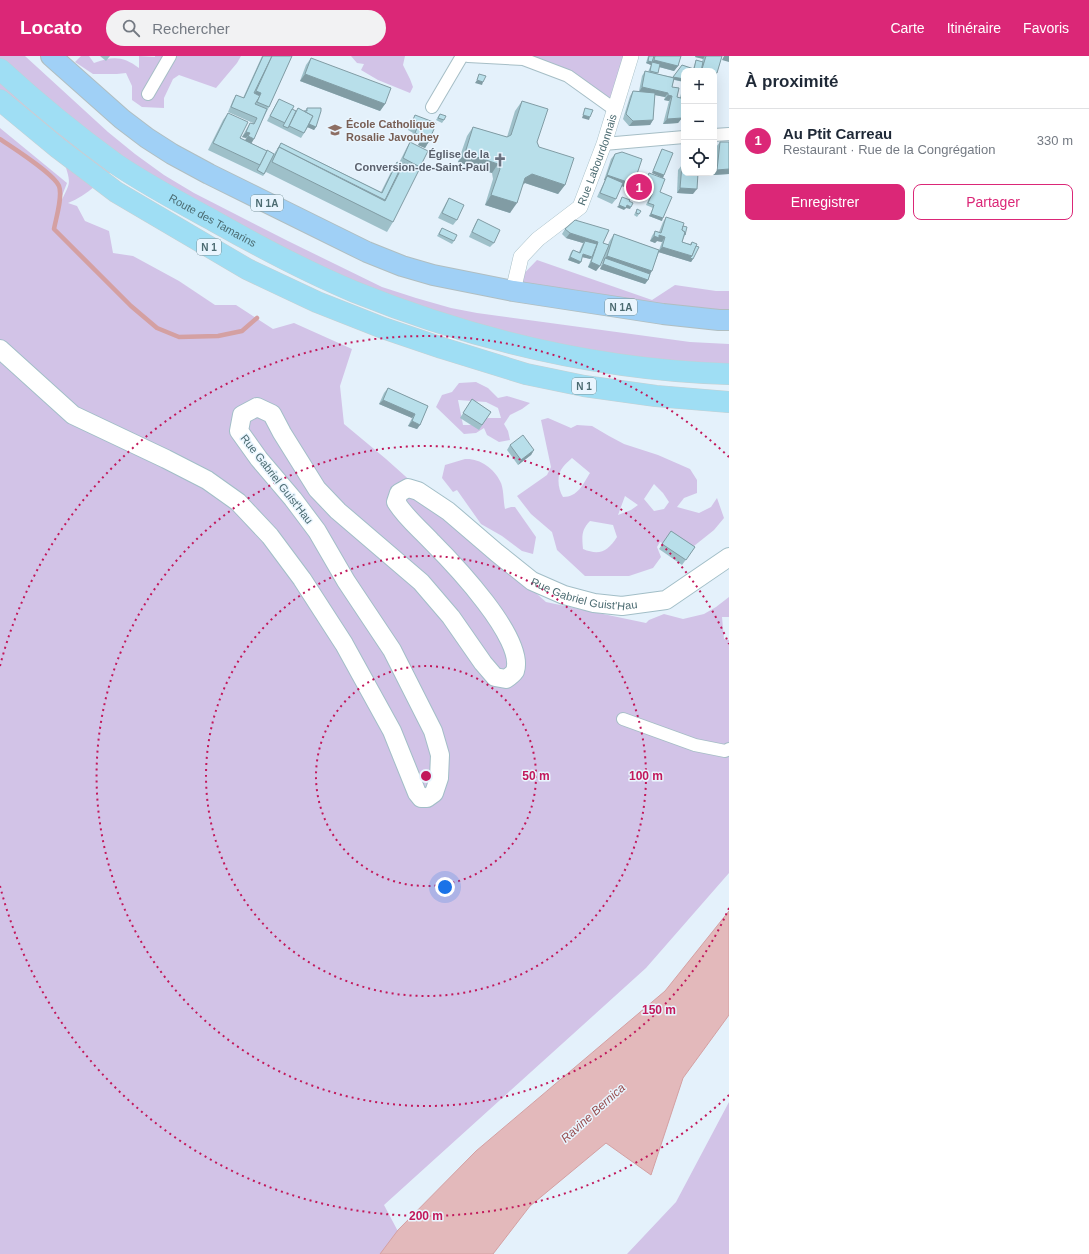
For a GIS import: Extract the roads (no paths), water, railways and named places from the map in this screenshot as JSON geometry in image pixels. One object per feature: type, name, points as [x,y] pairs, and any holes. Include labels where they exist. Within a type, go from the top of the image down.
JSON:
[{"type":"highway","name":"Route des Tamarins","points":[[0,69],[66,126],[97,150],[162,192],[231,231],[355,292],[451,326],[508,342],[569,356],[638,366],[702,373],[729,374]]},
{"type":"highway","name":"N 1","points":[[0,100],[58,148],[116,192],[247,269],[317,302],[383,328],[526,374],[584,386],[656,396],[729,402]]},
{"type":"main road","name":"N 1A","points":[[51,56],[122,119],[166,150],[209,174],[367,252],[402,266],[433,275],[663,314],[729,320]]},
{"type":"main road","name":"Rue Gabriel Guist'Hau","points":[[0,348],[73,415],[166,458],[200,476],[238,502],[270,536],[302,579],[344,644],[392,731],[417,793],[421,798],[427,798],[434,793],[439,778],[440,755],[433,731],[392,650],[346,581],[317,531],[293,499],[259,459],[239,431],[242,415],[257,407],[272,414],[316,489],[338,511],[421,582],[451,617],[483,663],[495,677],[506,679],[514,673],[517,662],[512,644],[494,613],[472,586],[431,541],[403,514],[396,502],[399,493],[408,488],[418,491],[448,511],[532,581],[564,595],[594,603],[622,606],[666,600],[729,557]]},
{"type":"street","points":[[148,94],[170,56]]},
{"type":"street","points":[[432,108],[462,56]]},
{"type":"street","points":[[468,56],[523,59],[568,76],[614,109]]},
{"type":"street","name":"Rue Labourdonnais","points":[[513,288],[520,257],[538,239],[580,207],[604,144],[631,56]]},
{"type":"street","points":[[717,135],[729,134]]},
{"type":"street","points":[[604,144],[681,137]]},
{"type":"street","points":[[623,719],[695,745],[725,751],[729,750]]},
{"type":"water","name":"Ravine Bernica","points":[[729,911],[729,1015],[683,1078],[651,1175],[606,1143],[530,1206],[493,1254],[380,1254],[398,1230],[476,1151],[665,991]]},
{"type":"waterway","points":[[0,139],[49,174],[59,186],[60,201],[54,229],[131,306],[157,328],[179,337],[218,336],[242,331],[257,318]]},
{"type":"place","name":"École Catholique Rosalie Javouhey","points":[[335,130]]},
{"type":"place","name":"Église de la Conversion-de-Saint-Paul","points":[[500,160]]},
{"type":"place","name":"Au Ptit Carreau","points":[[639,187]]}]
